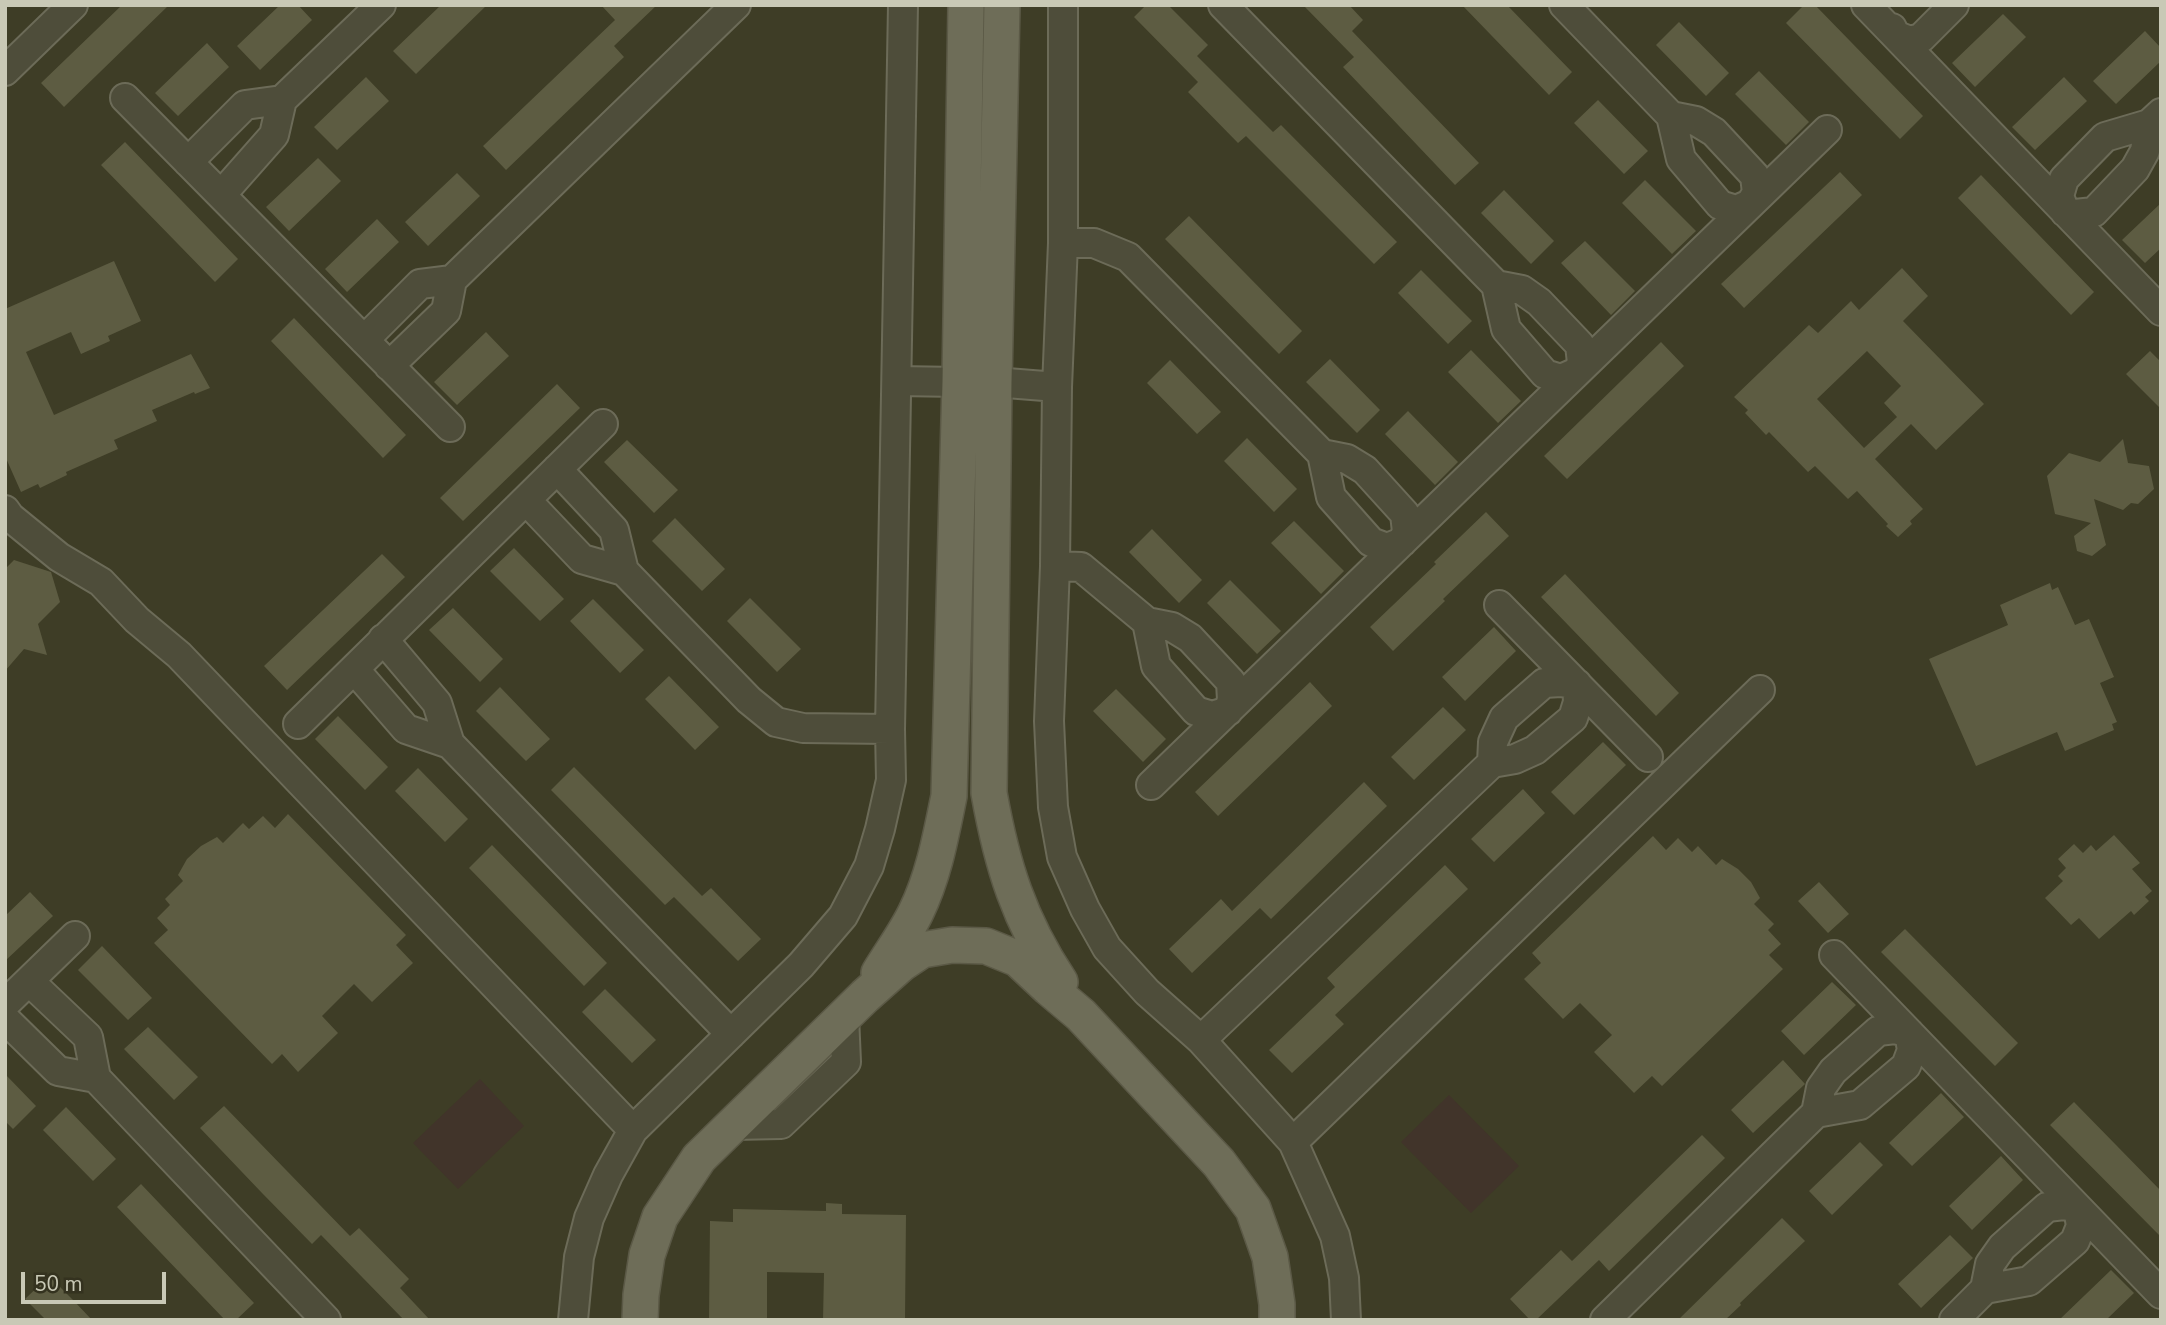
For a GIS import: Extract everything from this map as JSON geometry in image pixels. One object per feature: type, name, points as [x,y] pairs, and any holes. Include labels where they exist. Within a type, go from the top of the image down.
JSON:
[{"type":"main road","points":[[966,5],[989,793],[996,833],[1014,897],[1044,958],[1081,1014]]},
{"type":"main road","points":[[854,1006],[915,914],[929,880],[949,796],[1002,5]]},
{"type":"main road","points":[[640,1320],[640,1295],[647,1255],[660,1217],[699,1158],[854,1006],[901,964],[922,950],[952,945],[986,946],[1018,959],[1049,989],[1081,1014],[1219,1163],[1253,1209],[1270,1257],[1278,1320]]},
{"type":"street","points":[[221,195],[274,135],[282,100],[381,5]]},
{"type":"street","points":[[389,366],[446,311],[452,280],[736,5]]},
{"type":"street","points":[[573,1320],[579,1257],[589,1218],[608,1175],[633,1130],[800,965],[843,916],[869,866],[880,829],[891,780],[903,5]]},
{"type":"street","points":[[1063,5],[1063,243],[1049,721],[1053,807],[1062,857],[1084,909],[1107,948],[1147,992],[1201,1040],[1293,1142],[1335,1236],[1344,1278],[1346,1320]]},
{"type":"street","points":[[1223,5],[1496,285],[1506,329],[1545,374],[1562,379],[1577,372],[1582,363],[1580,345],[1539,302],[1522,290],[1496,285]]},
{"type":"street","points":[[1564,5],[1671,116],[1681,159],[1720,205],[1736,210],[1750,204],[1757,193],[1755,176],[1714,132],[1696,121],[1671,116]]},
{"type":"street","points":[[1866,5],[2161,311]]},
{"type":"street","points":[[1891,5],[1888,20],[1895,35],[1910,41],[1921,38],[1954,5]]},
{"type":"street","points":[[5,71],[59,10]]},
{"type":"street","points":[[125,98],[450,427]]},
{"type":"street","points":[[188,162],[245,105],[282,100]]},
{"type":"street","points":[[2066,212],[2059,196],[2064,179],[2105,136],[2155,119]]},
{"type":"street","points":[[2066,212],[2094,212],[2135,169],[2145,151],[2155,119]]},
{"type":"street","points":[[1151,785],[1827,130]]},
{"type":"street","points":[[1063,243],[1094,243],[1128,257],[1322,454],[1331,497],[1371,542],[1387,548],[1402,542],[1407,531],[1405,514],[1365,470],[1347,459],[1322,454]]},
{"type":"street","points":[[364,340],[420,284],[452,280]]},
{"type":"street","points":[[897,381],[1057,387]]},
{"type":"street","points":[[298,724],[603,424]]},
{"type":"street","points":[[557,469],[614,530],[624,571]]},
{"type":"street","points":[[526,500],[582,559],[624,571],[749,700],[776,722],[803,728],[890,729]]},
{"type":"street","points":[[5,510],[59,557],[101,582],[137,620],[179,655],[633,1130]]},
{"type":"street","points":[[1055,566],[1081,567],[1147,622],[1172,627],[1190,638],[1231,682],[1232,700],[1228,711]]},
{"type":"street","points":[[1499,605],[1648,757]]},
{"type":"street","points":[[1147,622],[1156,666],[1196,711],[1212,716],[1228,711]]},
{"type":"street","points":[[383,639],[438,703],[450,744]]},
{"type":"street","points":[[354,669],[406,729],[450,744],[731,1034]]},
{"type":"street","points":[[1492,763],[1493,742],[1504,718],[1544,683],[1562,681],[1577,684]]},
{"type":"street","points":[[1201,1040],[1492,763],[1515,759],[1535,750],[1573,718],[1578,702],[1577,684]]},
{"type":"street","points":[[1293,1142],[1760,690]]},
{"type":"street","points":[[5,1004],[75,936]]},
{"type":"street","points":[[1834,956],[2161,1294]]},
{"type":"street","points":[[29,981],[88,1037],[96,1078],[326,1320]]},
{"type":"street","points":[[5,1019],[58,1071],[96,1078]]},
{"type":"street","points":[[1816,1113],[1821,1088],[1833,1071],[1878,1031],[1895,1029],[1909,1033]]},
{"type":"street","points":[[1605,1320],[1816,1113],[1860,1105],[1906,1066],[1912,1050],[1909,1033]]},
{"type":"street","points":[[1954,1320],[1985,1289],[1990,1264],[2002,1247],[2047,1207],[2064,1205],[2078,1208]]},
{"type":"street","points":[[1985,1289],[2029,1281],[2075,1241],[2081,1226],[2078,1208]]},
{"type":"shaded area","points":[[480,1079],[524,1126],[458,1189],[413,1143]]},
{"type":"shaded area","points":[[1449,1095],[1519,1166],[1471,1213],[1401,1142]]},
{"type":"building","points":[[122,5],[169,5],[64,107],[41,83]]},
{"type":"building","points":[[280,5],[298,5],[312,20],[260,70],[237,46]]},
{"type":"building","points":[[441,5],[487,5],[416,74],[393,51]]},
{"type":"building","points":[[601,5],[657,5],[614,46],[624,57],[506,170],[483,146],[615,20]]},
{"type":"building","points":[[1146,5],[1168,5],[1208,45],[1197,56],[1273,132],[1281,125],[1397,242],[1374,264],[1246,136],[1238,143],[1188,92],[1198,82],[1134,17]]},
{"type":"building","points":[[1303,5],[1349,5],[1363,20],[1352,31],[1479,163],[1455,185],[1343,67],[1354,57]]},
{"type":"building","points":[[1462,5],[1507,5],[1572,72],[1549,95]]},
{"type":"building","points":[[1804,5],[1815,5],[1923,116],[1900,139],[1786,23]]},
{"type":"building","points":[[2003,14],[2026,37],[1975,87],[1952,63]]},
{"type":"building","points":[[1679,22],[1729,73],[1706,96],[1656,45]]},
{"type":"building","points":[[2145,31],[2161,48],[2161,61],[2116,104],[2093,81]]},
{"type":"building","points":[[207,43],[229,67],[178,116],[155,93]]},
{"type":"building","points":[[1759,71],[1809,122],[1786,145],[1735,94]]},
{"type":"building","points":[[366,77],[389,101],[337,150],[314,127]]},
{"type":"building","points":[[2064,77],[2087,101],[2035,150],[2012,127]]},
{"type":"building","points":[[1598,100],[1648,151],[1624,174],[1574,123]]},
{"type":"building","points":[[125,142],[238,259],[215,282],[101,165]]},
{"type":"building","points":[[318,158],[341,181],[289,231],[266,207]]},
{"type":"building","points":[[1840,172],[1862,195],[1744,308],[1721,284]]},
{"type":"building","points":[[457,173],[480,196],[428,246],[405,222]]},
{"type":"building","points":[[1981,175],[2094,292],[2071,315],[1958,198]]},
{"type":"building","points":[[1645,180],[1696,231],[1672,254],[1622,203]]},
{"type":"building","points":[[1504,190],[1554,241],[1531,264],[1481,213]]},
{"type":"building","points":[[2161,203],[2161,248],[2145,263],[2122,240]]},
{"type":"building","points":[[1189,216],[1302,331],[1279,354],[1165,239]]},
{"type":"building","points":[[377,219],[399,242],[347,292],[325,269]]},
{"type":"building","points":[[1585,241],[1635,291],[1611,315],[1561,263]]},
{"type":"building","points":[[114,261],[141,321],[108,336],[110,341],[81,354],[71,332],[26,352],[54,415],[191,354],[210,388],[152,410],[157,421],[114,440],[118,449],[66,472],[67,475],[40,488],[38,484],[21,492],[5,456],[5,309]]},
{"type":"building","points":[[1902,268],[1928,296],[1903,321],[1984,404],[1936,450],[1911,424],[1875,459],[1923,509],[1898,537],[1857,491],[1848,499],[1815,466],[1808,472],[1769,432],[1766,435],[1745,413],[1748,410],[1734,397],[1809,325],[1818,333],[1851,301],[1859,310]],"holes":[[[1867,351],[1901,386],[1884,403],[1897,417],[1864,448],[1817,399]]]},
{"type":"building","points":[[1421,270],[1472,321],[1448,344],[1398,293]]},
{"type":"building","points":[[294,318],[406,435],[383,458],[271,341]]},
{"type":"building","points":[[486,332],[509,356],[457,405],[434,382]]},
{"type":"building","points":[[1661,342],[1684,366],[1567,479],[1544,456]]},
{"type":"building","points":[[1471,350],[1521,401],[1498,423],[1448,372]]},
{"type":"building","points":[[2150,351],[2161,362],[2161,409],[2126,374]]},
{"type":"building","points":[[1330,359],[1380,410],[1357,433],[1306,382]]},
{"type":"building","points":[[1170,360],[1221,412],[1197,434],[1147,383]]},
{"type":"building","points":[[557,384],[580,408],[463,521],[440,498]]},
{"type":"building","points":[[1408,411],[1458,462],[1435,485],[1385,434]]},
{"type":"building","points":[[1247,438],[1297,489],[1274,512],[1224,461]]},
{"type":"building","points":[[2123,439],[2128,463],[2149,466],[2154,489],[2138,504],[2131,503],[2123,510],[2094,499],[2106,545],[2092,556],[2077,551],[2074,536],[2091,523],[2055,514],[2047,476],[2069,453],[2100,462]]},
{"type":"building","points":[[627,440],[678,490],[654,513],[604,462]]},
{"type":"building","points":[[1486,512],[1509,536],[1393,651],[1370,627]]},
{"type":"building","points":[[675,518],[725,569],[702,591],[652,541]]},
{"type":"building","points":[[1294,521],[1344,571],[1321,594],[1271,543]]},
{"type":"building","points":[[1152,529],[1202,580],[1179,603],[1129,552]]},
{"type":"building","points":[[514,548],[564,599],[540,621],[490,571]]},
{"type":"building","points":[[382,554],[405,577],[287,690],[264,666]]},
{"type":"building","points":[[14,560],[51,572],[60,602],[38,624],[47,655],[24,649],[5,671],[5,569]]},
{"type":"building","points":[[1565,574],[1679,693],[1656,716],[1541,597]]},
{"type":"building","points":[[1230,580],[1281,631],[1257,654],[1207,603]]},
{"type":"building","points":[[2050,583],[2052,590],[2058,587],[2075,625],[2089,619],[2114,677],[2100,683],[2117,722],[2112,724],[2114,730],[2065,751],[2057,732],[1976,766],[1929,659],[2008,625],[2000,605]]},
{"type":"building","points":[[750,598],[801,649],[777,672],[727,621]]},
{"type":"building","points":[[593,599],[644,650],[620,673],[570,621]]},
{"type":"building","points":[[453,608],[503,659],[480,682],[429,630]]},
{"type":"building","points":[[1494,627],[1516,651],[1465,701],[1442,677]]},
{"type":"building","points":[[669,676],[719,727],[695,750],[645,699]]},
{"type":"building","points":[[1310,682],[1332,706],[1218,816],[1195,792]]},
{"type":"building","points":[[500,687],[550,739],[526,761],[476,711]]},
{"type":"building","points":[[1116,689],[1166,739],[1143,762],[1093,711]]},
{"type":"building","points":[[1443,707],[1466,730],[1414,780],[1391,757]]},
{"type":"building","points":[[338,716],[388,767],[365,790],[315,739]]},
{"type":"building","points":[[1603,742],[1626,765],[1574,815],[1551,792]]},
{"type":"building","points":[[574,767],[702,896],[711,888],[761,939],[738,961],[674,897],[665,905],[551,790]]},
{"type":"building","points":[[418,768],[468,819],[445,842],[395,791]]},
{"type":"building","points":[[1364,782],[1387,806],[1271,919],[1260,908],[1192,973],[1169,949],[1221,899],[1232,911]]},
{"type":"building","points":[[1523,789],[1545,813],[1494,862],[1471,839]]},
{"type":"building","points":[[288,814],[406,935],[396,945],[413,963],[372,1002],[354,984],[322,1016],[338,1033],[298,1072],[282,1054],[272,1064],[154,943],[168,930],[157,918],[170,905],[165,899],[183,881],[178,875],[187,859],[201,846],[217,837],[223,843],[243,823],[249,829],[263,816],[275,828]]},
{"type":"building","points":[[2114,835],[2140,863],[2132,869],[2152,891],[2145,897],[2149,901],[2134,915],[2131,911],[2099,939],[2079,918],[2071,925],[2045,898],[2063,881],[2058,876],[2066,868],[2058,859],[2074,844],[2083,853],[2091,845],[2096,851]]},
{"type":"building","points":[[1653,836],[1666,850],[1678,838],[1692,852],[1698,846],[1716,865],[1722,859],[1738,869],[1751,882],[1760,898],[1754,904],[1774,924],[1768,930],[1781,944],[1769,955],[1783,969],[1662,1086],[1652,1076],[1634,1093],[1594,1052],[1612,1035],[1580,1003],[1563,1019],[1524,979],[1541,963],[1532,953]]},
{"type":"building","points":[[492,845],[607,963],[584,986],[469,868]]},
{"type":"building","points":[[1445,865],[1468,889],[1335,1015],[1344,1024],[1292,1073],[1269,1050],[1335,987],[1327,978]]},
{"type":"building","points":[[1819,882],[1849,914],[1828,933],[1798,901]]},
{"type":"building","points":[[30,892],[53,916],[5,961],[5,916]]},
{"type":"building","points":[[1905,929],[2018,1043],[1995,1066],[1881,952]]},
{"type":"building","points":[[102,946],[152,998],[128,1020],[78,970]]},
{"type":"building","points":[[1832,982],[1856,1005],[1804,1055],[1781,1031]]},
{"type":"building","points":[[605,989],[656,1040],[632,1063],[582,1012]]},
{"type":"building","points":[[148,1027],[198,1077],[174,1100],[124,1049]]},
{"type":"building","points":[[1783,1060],[1805,1084],[1753,1133],[1731,1110]]},
{"type":"building","points":[[5,1074],[36,1106],[13,1129],[5,1121]]},
{"type":"building","points":[[1941,1093],[1964,1117],[1912,1166],[1889,1143]]},
{"type":"building","points":[[2074,1102],[2161,1191],[2161,1237],[2050,1125]]},
{"type":"building","points":[[224,1106],[350,1236],[359,1228],[409,1279],[400,1288],[430,1320],[404,1320],[321,1235],[312,1244],[262,1193],[200,1128]]},
{"type":"building","points":[[66,1107],[116,1159],[93,1181],[43,1130]]},
{"type":"building","points":[[1702,1135],[1725,1158],[1609,1271],[1599,1260],[1536,1320],[1530,1320],[1510,1299],[1561,1250],[1572,1261]]},
{"type":"building","points":[[1860,1142],[1883,1165],[1832,1215],[1809,1191]]},
{"type":"building","points":[[2001,1156],[2023,1180],[1972,1230],[1949,1206]]},
{"type":"building","points":[[141,1184],[254,1303],[236,1320],[225,1320],[117,1207]]},
{"type":"building","points":[[826,1203],[842,1204],[842,1214],[906,1215],[905,1320],[823,1320],[824,1273],[767,1272],[767,1320],[709,1320],[710,1221],[733,1222],[733,1209],[826,1211]]},
{"type":"building","points":[[1782,1218],[1805,1241],[1740,1303],[1741,1305],[1725,1320],[1678,1320]]},
{"type":"building","points":[[1950,1235],[1973,1258],[1921,1308],[1898,1284]]},
{"type":"building","points":[[2111,1270],[2134,1293],[2106,1320],[2059,1320]]},
{"type":"building","points":[[49,1276],[92,1320],[46,1320],[25,1299]]}]
